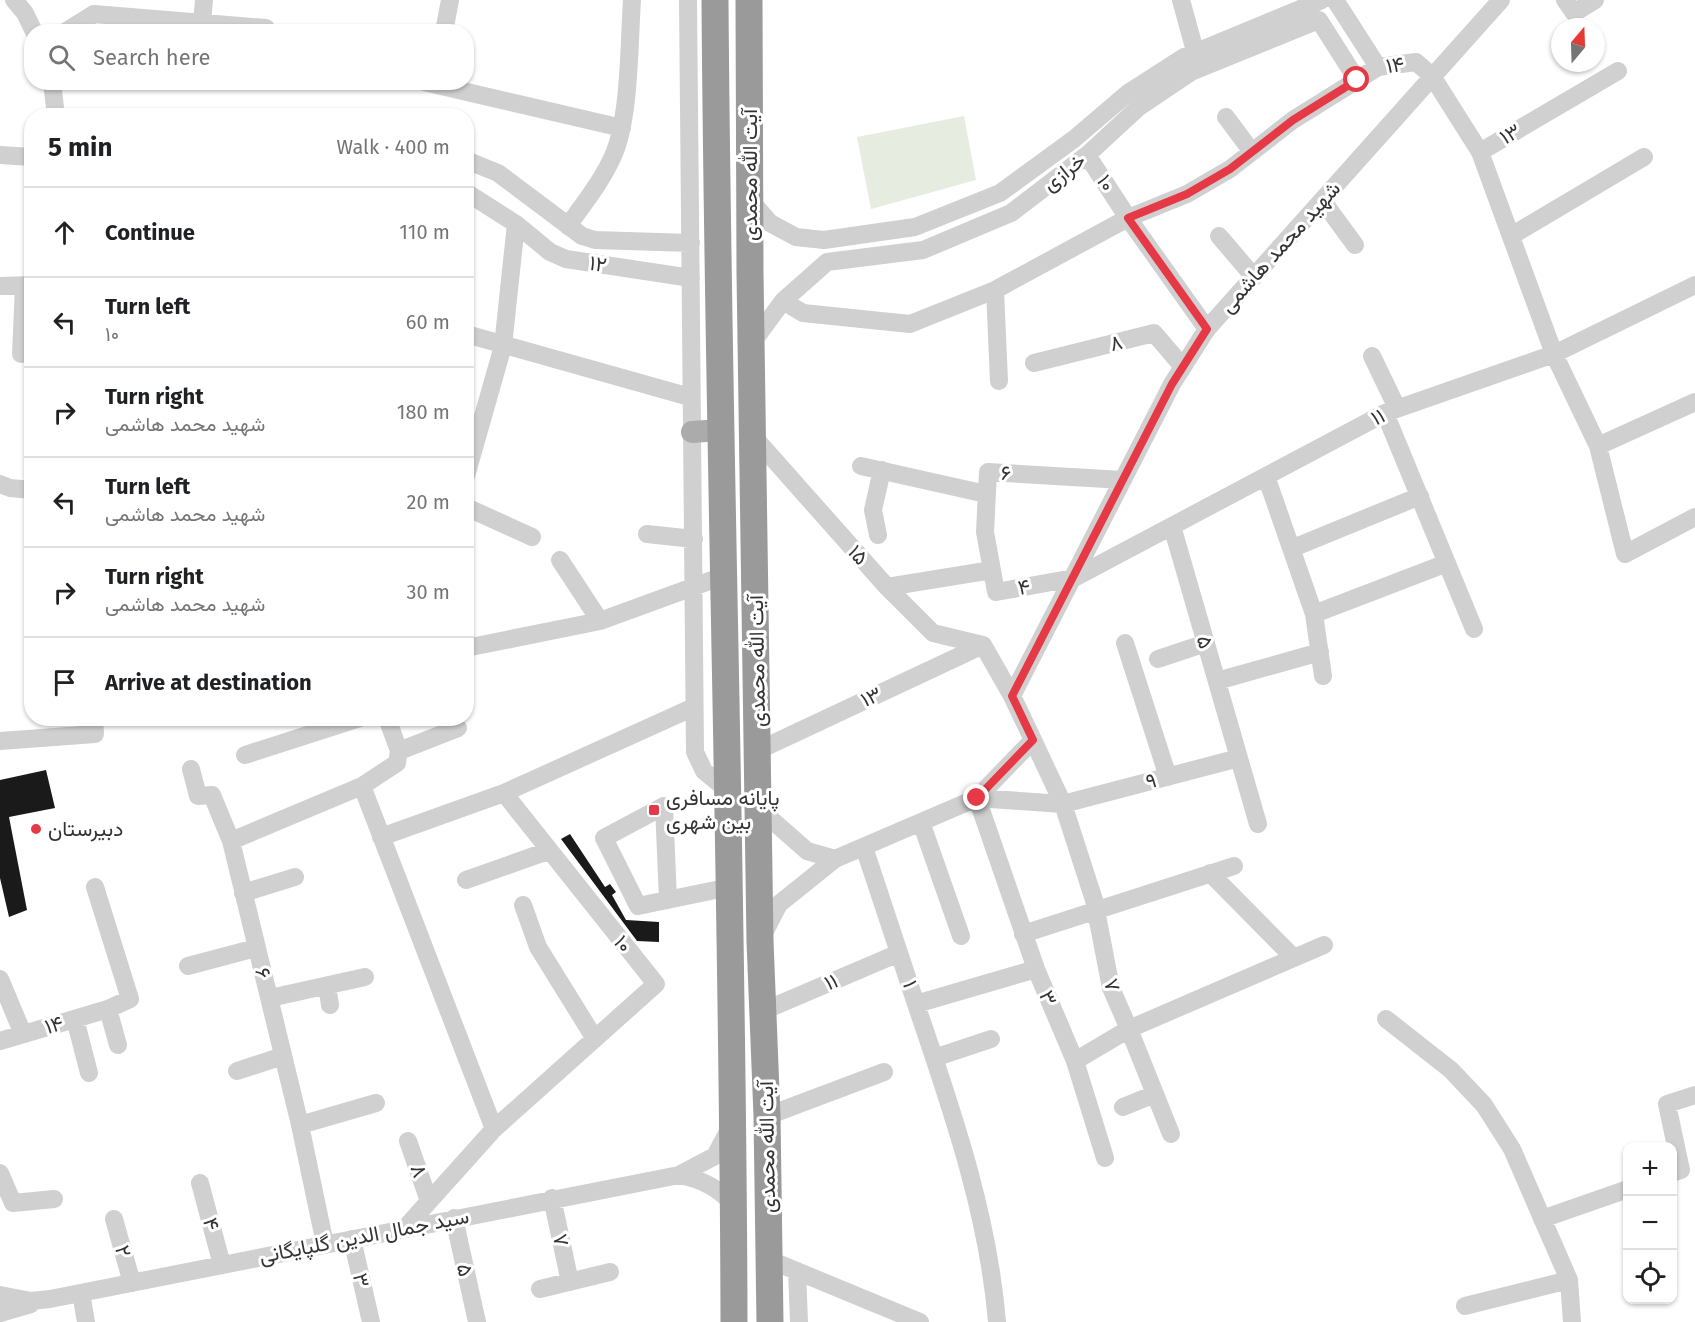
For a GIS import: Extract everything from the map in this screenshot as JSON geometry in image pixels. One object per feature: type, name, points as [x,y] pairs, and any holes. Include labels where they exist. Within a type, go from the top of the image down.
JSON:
[{"type":"highway","name":"آیت الله محمدی","points":[[715,0],[726,789],[735,1119],[734,1322]]},
{"type":"highway","name":"آیت الله محمدی","points":[[749,0],[750,273],[759,750],[760,941],[767,1116],[770,1322]]},
{"type":"highway","points":[[718,271],[721,278],[734,284],[747,279],[750,273]]},
{"type":"highway","points":[[719,320],[728,308],[742,307],[752,331]]},
{"type":"main road","points":[[692,432],[721,430]]},
{"type":"street","points":[[14,0],[25,13],[30,24]]},
{"type":"street","points":[[202,23],[204,0]]},
{"type":"street","points":[[446,24],[450,0]]},
{"type":"street","points":[[568,226],[602,177],[614,154],[622,128],[632,0]]},
{"type":"street","points":[[688,0],[690,397],[696,588],[695,752],[704,771],[726,789]]},
{"type":"street","points":[[1181,0],[1198,60]]},
{"type":"street","name":"خرازی","points":[[751,201],[770,223],[795,237],[824,240],[915,227],[1000,193],[1074,139],[1128,93],[1322,0]]},
{"type":"street","points":[[1335,0],[1378,67]]},
{"type":"street","name":"شهید محمد هاشمی","points":[[1012,696],[1183,367],[1207,329],[1501,0]]},
{"type":"street","points":[[1565,0],[1574,13],[1595,0]]},
{"type":"street","points":[[78,24],[94,14],[123,8],[215,24]]},
{"type":"street","name":"خرازی","points":[[752,331],[827,262],[922,250],[1011,213],[1088,155],[1139,107],[1198,60],[1319,20],[1357,80]]},
{"type":"street","name":"۱۴","points":[[783,301],[803,313],[910,324],[995,290],[1128,218],[1187,194],[1252,152],[1293,120],[1378,67],[1416,62],[1432,76]]},
{"type":"street","name":"۱۳","points":[[1432,76],[1480,152],[1618,71]]},
{"type":"street","points":[[53,90],[55,108]]},
{"type":"street","points":[[461,90],[622,128]]},
{"type":"street","points":[[1226,117],[1252,152]]},
{"type":"street","points":[[1480,152],[1554,354],[1598,446],[1625,554],[1695,517]]},
{"type":"street","points":[[0,155],[24,156]]},
{"type":"street","name":"۱۰","points":[[1088,155],[1128,218],[1207,329]]},
{"type":"street","points":[[1510,236],[1644,157]]},
{"type":"street","points":[[474,163],[498,173],[582,236],[595,240],[691,243]]},
{"type":"street","name":"۱۲","points":[[474,197],[516,224],[550,252],[566,259],[691,278]]},
{"type":"street","points":[[1322,200],[1355,245]]},
{"type":"street","points":[[474,436],[503,346],[516,224]]},
{"type":"street","points":[[1219,236],[1254,277]]},
{"type":"street","points":[[0,286],[24,285]]},
{"type":"street","name":"۱۱","points":[[1074,578],[1391,411],[1554,354],[1695,285]]},
{"type":"street","points":[[995,290],[999,381]]},
{"type":"street","points":[[21,354],[24,324]]},
{"type":"street","name":"۸","points":[[1034,363],[1154,333],[1183,367]]},
{"type":"street","points":[[474,337],[690,397]]},
{"type":"street","points":[[1372,356],[1420,496],[1474,629]]},
{"type":"street","points":[[1598,446],[1695,402]]},
{"type":"street","name":"۱۵","points":[[753,436],[887,587],[933,633],[982,645]]},
{"type":"street","points":[[861,466],[987,494]]},
{"type":"street","points":[[879,535],[873,510],[882,470]]},
{"type":"street","name":"۶","points":[[992,570],[985,531],[988,472],[1124,480]]},
{"type":"street","points":[[1266,476],[1293,548],[1314,614],[1323,676]]},
{"type":"street","points":[[0,484],[24,489]]},
{"type":"street","points":[[1293,548],[1420,496]]},
{"type":"street","points":[[474,511],[532,537]]},
{"type":"street","name":"۵","points":[[1172,526],[1258,824]]},
{"type":"street","points":[[647,534],[694,539]]},
{"type":"street","points":[[560,560],[600,621]]},
{"type":"street","points":[[1314,614],[1447,563]]},
{"type":"street","points":[[887,587],[992,570]]},
{"type":"street","name":"۴","points":[[992,570],[996,592],[1074,578]]},
{"type":"street","points":[[474,646],[600,621],[696,588],[723,576]]},
{"type":"street","points":[[1125,643],[1168,777]]},
{"type":"street","points":[[1158,659],[1206,644]]},
{"type":"street","points":[[760,941],[779,904],[835,859],[977,798],[1033,740],[1012,696],[982,645]]},
{"type":"street","name":"۱۳","points":[[759,750],[982,645]]},
{"type":"street","points":[[1217,681],[1320,652]]},
{"type":"street","points":[[381,837],[504,793],[694,706]]},
{"type":"street","points":[[0,741],[95,734],[94,726]]},
{"type":"street","points":[[245,755],[335,726]]},
{"type":"street","points":[[231,841],[362,786],[397,763],[399,751],[390,726]]},
{"type":"street","points":[[399,751],[458,728]]},
{"type":"street","name":"۷","points":[[1033,740],[1063,804],[1095,908],[1111,988],[1171,1134]]},
{"type":"street","name":"۹","points":[[1063,804],[1239,758]]},
{"type":"street","name":"۶","points":[[191,769],[198,796],[212,795],[231,841],[300,1125],[326,1244]]},
{"type":"street","points":[[362,786],[494,1130]]},
{"type":"street","name":"۱۰","points":[[406,1227],[494,1130],[656,984],[504,793]]},
{"type":"street","points":[[977,798],[1063,804]]},
{"type":"street","points":[[977,798],[1023,934],[1095,908],[1234,866]]},
{"type":"street","points":[[759,804],[773,821],[807,851],[835,859]]},
{"type":"street","points":[[668,900],[664,806],[603,838],[638,906],[668,900],[730,887]]},
{"type":"street","points":[[921,822],[961,936]]},
{"type":"street","name":"۱","points":[[864,847],[916,1004],[1036,969]]},
{"type":"street","points":[[466,880],[548,851]]},
{"type":"street","points":[[1210,873],[1294,958]]},
{"type":"street","points":[[243,893],[295,877]]},
{"type":"street","points":[[95,887],[130,999],[108,1009],[118,1045]]},
{"type":"street","points":[[523,905],[538,947],[595,1039]]},
{"type":"street","name":"۳","points":[[1023,934],[1075,1061],[1105,1158]]},
{"type":"street","points":[[1075,1061],[1129,1029],[1324,945]]},
{"type":"street","points":[[188,966],[256,948]]},
{"type":"street","name":"۱۱","points":[[763,1011],[899,953]]},
{"type":"street","points":[[270,998],[365,977]]},
{"type":"street","points":[[0,980],[23,1034]]},
{"type":"street","points":[[327,986],[330,1005]]},
{"type":"street","points":[[916,1004],[976,1197],[992,1268],[997,1322]]},
{"type":"street","name":"۱۴","points":[[0,1041],[108,1009]]},
{"type":"street","points":[[75,1019],[89,1073]]},
{"type":"street","points":[[1386,1019],[1451,1070],[1484,1105],[1512,1149],[1569,1280],[1572,1322]]},
{"type":"street","points":[[934,1058],[991,1039]]},
{"type":"street","points":[[237,1071],[283,1056]]},
{"type":"street","points":[[767,1116],[884,1072]]},
{"type":"street","points":[[1123,1107],[1155,1094]]},
{"type":"street","points":[[1675,1142],[1668,1104],[1695,1095]]},
{"type":"street","points":[[300,1125],[376,1103]]},
{"type":"street","points":[[679,1175],[715,1156],[735,1119]]},
{"type":"street","name":"۸","points":[[408,1141],[429,1201]]},
{"type":"street","points":[[1677,1150],[1681,1170],[1677,1171]]},
{"type":"street","points":[[0,1173],[12,1203],[54,1199]]},
{"type":"street","points":[[679,1175],[695,1178],[718,1190],[734,1206]]},
{"type":"street","name":"سید جمال الدین گلپایگانی","points":[[50,1299],[552,1198],[679,1175]]},
{"type":"street","name":"۴","points":[[200,1183],[222,1265]]},
{"type":"street","points":[[1542,1218],[1623,1191]]},
{"type":"street","name":"۷","points":[[552,1198],[570,1282]]},
{"type":"street","name":"۵","points":[[454,1218],[477,1322]]},
{"type":"street","name":"۲","points":[[114,1219],[132,1283]]},
{"type":"street","name":"۳","points":[[352,1239],[371,1322]]},
{"type":"street","points":[[770,1260],[920,1322]]},
{"type":"street","points":[[797,1271],[799,1322]]},
{"type":"street","points":[[540,1289],[610,1272]]},
{"type":"street","points":[[1465,1306],[1569,1280]]},
{"type":"street","points":[[81,1293],[86,1322]]},
{"type":"street","points":[[0,1295],[31,1301],[50,1299]]},
{"type":"street","points":[[0,1313],[50,1299]]},
{"type":"shaded area","points":[[964,116],[976,180],[871,209],[857,137]]},
{"type":"building","points":[[46,770],[55,808],[9,817],[27,910],[9,917],[0,878],[0,780]]},
{"type":"building","points":[[570,834],[605,887],[610,884],[616,892],[612,895],[626,920],[659,922],[659,942],[637,941],[561,839]]},
{"type":"place","name":"پایانه مسافری بین شهری","points":[[654,810]]},
{"type":"place","name":"دبیرستان","points":[[36,829]]},
{"type":"route","points":[[977,798],[1033,740],[1012,696],[1172,384],[1207,329],[1128,218],[1187,194],[1230,169],[1293,120],[1357,80]]}]
